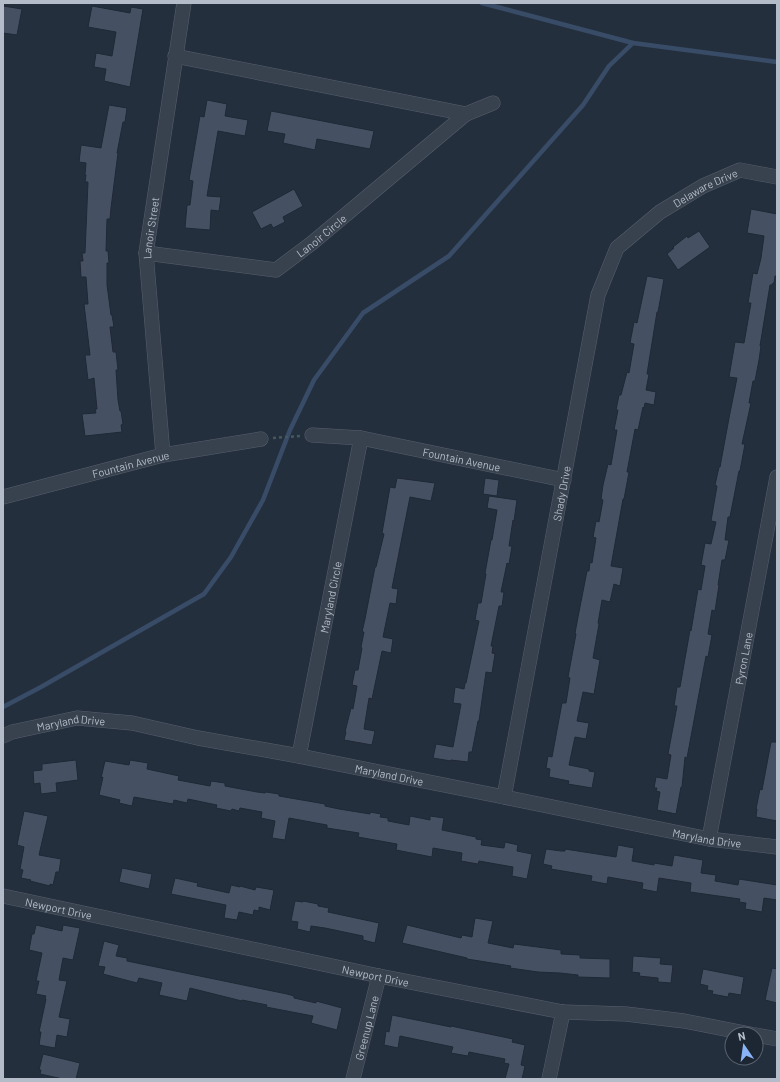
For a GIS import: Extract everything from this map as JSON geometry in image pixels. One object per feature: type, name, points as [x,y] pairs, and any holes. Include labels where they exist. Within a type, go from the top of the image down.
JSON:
[{"type":"street","name":"Lanoir Street","points":[[163,455],[146,253],[184,3]]},
{"type":"street","points":[[176,56],[466,114]]},
{"type":"street","name":"Lanoir Circle","points":[[146,253],[276,270],[312,243],[466,114],[493,104]]},
{"type":"street","name":"Delaware Drive","points":[[660,212],[703,186],[740,170],[777,177]]},
{"type":"street","name":"Shady Drive","points":[[504,797],[598,295],[618,248],[660,212]]},
{"type":"street","name":"Fountain Avenue","points":[[312,435],[362,438],[564,480]]},
{"type":"street","name":"Maryland Circle","points":[[299,756],[362,438]]},
{"type":"street","name":"Fountain Avenue","points":[[3,497],[163,455],[261,439]]},
{"type":"street","name":"Pyron Lane","points":[[709,839],[777,477]]},
{"type":"street","name":"Maryland Drive","points":[[3,736],[12,732],[76,718],[132,723],[198,738],[299,756],[709,839],[777,847]]},
{"type":"street","name":"Newport Drive","points":[[3,896],[379,976],[563,1012],[626,1014],[684,1021],[724,1029]]},
{"type":"street","name":"Greenup Lane","points":[[353,1079],[379,976]]},
{"type":"street","points":[[549,1079],[563,1012]]},
{"type":"street","points":[[764,1037],[777,1039]]},
{"type":"path","points":[[276,437],[295,436]]},
{"type":"building","points":[[3,6],[22,9],[17,35],[3,33]]},
{"type":"building","points":[[92,6],[130,13],[131,7],[143,9],[130,87],[104,81],[106,69],[94,67],[96,53],[112,56],[116,32],[88,27]]},
{"type":"building","points":[[207,100],[227,104],[225,116],[248,120],[245,136],[218,131],[207,196],[221,197],[219,211],[211,210],[210,230],[185,228],[187,205],[190,205],[193,181],[189,180],[200,116],[204,117]]},
{"type":"building","points":[[109,105],[127,108],[117,153],[110,219],[107,219],[106,251],[108,251],[109,263],[107,263],[107,285],[114,327],[110,327],[113,352],[116,352],[118,370],[116,370],[118,400],[123,424],[121,425],[122,432],[85,436],[82,414],[96,413],[95,409],[97,409],[94,378],[88,380],[85,355],[90,355],[84,304],[88,304],[86,277],[81,277],[80,261],[83,261],[82,253],[85,253],[88,182],[85,182],[86,163],[79,162],[81,145],[101,148]]},
{"type":"building","points":[[271,111],[374,131],[370,149],[317,139],[315,150],[283,143],[285,134],[267,131]]},
{"type":"building","points":[[294,189],[303,206],[283,217],[285,222],[273,228],[271,224],[261,229],[252,212]]},
{"type":"building","points":[[751,209],[777,214],[777,276],[775,276],[774,283],[770,285],[759,360],[755,381],[753,381],[749,403],[751,403],[742,444],[745,444],[730,517],[728,517],[725,540],[729,540],[725,560],[722,560],[715,611],[712,610],[708,634],[712,635],[708,657],[706,656],[687,758],[685,757],[682,787],[676,814],[657,810],[660,792],[656,791],[657,788],[654,788],[656,777],[667,779],[671,755],[668,754],[677,706],[674,706],[677,687],[680,687],[698,589],[701,590],[705,566],[701,565],[705,543],[711,544],[716,522],[711,521],[717,486],[715,485],[720,467],[737,378],[729,377],[735,342],[744,343],[751,303],[748,303],[753,273],[757,274],[761,258],[764,236],[747,233]]},
{"type":"building","points":[[699,231],[710,247],[678,270],[667,254],[687,236],[688,238]]},
{"type":"building","points":[[647,276],[664,279],[647,374],[649,374],[646,390],[656,392],[654,405],[645,403],[638,430],[635,429],[627,472],[629,472],[611,566],[623,568],[620,586],[614,584],[610,602],[602,600],[593,658],[600,660],[594,694],[583,692],[577,721],[589,723],[586,739],[575,737],[569,765],[589,769],[589,771],[595,772],[592,788],[568,784],[569,781],[549,777],[550,769],[546,768],[548,756],[552,757],[562,703],[566,703],[570,678],[568,677],[575,633],[587,571],[589,571],[590,562],[592,563],[596,538],[593,537],[596,521],[599,522],[603,500],[601,499],[603,485],[608,464],[611,465],[617,430],[614,430],[618,410],[616,410],[619,395],[621,395],[627,372],[629,373],[634,344],[630,343],[634,322],[637,323]]},
{"type":"building","points":[[397,478],[435,483],[431,501],[410,497],[392,588],[398,589],[396,604],[390,603],[383,637],[393,639],[391,653],[382,651],[372,699],[369,698],[364,729],[375,731],[372,745],[344,740],[351,708],[353,709],[357,686],[352,685],[355,670],[358,670],[364,632],[362,632],[375,567],[384,534],[382,533],[390,487],[395,488]]},
{"type":"building","points":[[485,478],[499,480],[497,496],[483,494]]},
{"type":"building","points":[[489,496],[517,500],[509,546],[512,546],[509,564],[507,563],[501,592],[504,592],[502,606],[499,606],[491,646],[493,646],[492,653],[495,654],[492,673],[486,672],[479,721],[472,752],[469,752],[468,762],[433,758],[436,744],[453,747],[461,704],[453,703],[455,687],[464,689],[466,683],[479,621],[475,620],[478,603],[481,603],[497,510],[487,508]]},
{"type":"building","points":[[771,742],[777,742],[777,821],[756,817],[760,789],[762,790]]},
{"type":"building","points":[[76,760],[78,780],[56,783],[57,792],[41,794],[40,783],[34,784],[33,771],[42,770],[42,764]]},
{"type":"building","points":[[130,760],[148,763],[147,769],[179,776],[178,780],[210,786],[211,781],[225,783],[225,786],[257,792],[279,794],[279,796],[325,804],[325,806],[339,809],[370,814],[370,812],[381,814],[380,817],[388,818],[388,821],[409,825],[410,816],[430,820],[430,816],[444,818],[442,830],[476,837],[476,839],[482,840],[481,845],[504,848],[505,842],[518,845],[517,851],[532,854],[527,879],[512,876],[513,867],[479,861],[478,864],[461,861],[462,853],[433,848],[432,857],[396,850],[397,844],[358,837],[359,833],[327,828],[327,825],[289,818],[285,840],[272,838],[275,821],[261,818],[262,812],[240,808],[239,811],[232,809],[231,811],[216,808],[217,805],[188,799],[187,803],[174,800],[173,804],[134,797],[132,806],[119,803],[120,800],[99,795],[105,761],[129,765]]},
{"type":"building","points":[[24,811],[48,816],[39,855],[61,859],[59,872],[56,872],[53,885],[50,884],[50,886],[21,878],[23,870],[20,869],[24,847],[17,845]]},
{"type":"building","points":[[618,845],[634,848],[632,861],[654,865],[654,863],[672,866],[674,855],[703,860],[701,873],[716,875],[715,881],[738,885],[739,879],[777,885],[777,900],[764,898],[762,912],[745,909],[746,903],[739,902],[740,899],[690,892],[691,883],[659,878],[657,892],[642,889],[643,883],[608,877],[607,884],[591,881],[592,876],[551,869],[552,866],[543,864],[546,849],[565,851],[565,849],[616,857]]},
{"type":"building","points":[[122,868],[152,874],[149,889],[119,882]]},
{"type":"building","points":[[175,878],[198,883],[197,886],[229,893],[231,885],[255,890],[256,887],[274,890],[270,910],[259,907],[259,911],[254,910],[253,915],[239,912],[237,920],[224,918],[226,905],[171,894]]},
{"type":"building","points":[[295,901],[318,904],[318,906],[329,908],[328,912],[379,923],[375,943],[363,940],[363,936],[325,928],[311,926],[310,932],[297,929],[298,922],[291,921]]},
{"type":"building","points":[[475,918],[493,921],[488,943],[513,948],[514,944],[561,950],[561,954],[580,955],[580,958],[610,959],[610,978],[578,977],[578,975],[510,968],[511,966],[467,959],[402,943],[407,925],[461,938],[462,935],[472,937]]},
{"type":"building","points":[[36,925],[62,931],[63,925],[80,928],[73,960],[63,958],[59,980],[67,981],[59,1017],[70,1019],[67,1037],[57,1035],[55,1048],[39,1045],[41,1032],[39,1032],[46,996],[36,994],[39,981],[36,981],[42,953],[29,950],[32,934],[34,934]]},
{"type":"building","points":[[104,941],[119,945],[116,956],[127,958],[127,961],[287,994],[294,996],[294,998],[316,1003],[316,1001],[342,1008],[337,1030],[311,1023],[313,1016],[266,1007],[267,1005],[242,1001],[190,988],[187,1001],[159,995],[162,983],[139,978],[137,983],[103,974],[105,967],[98,966]]},
{"type":"building","points":[[633,956],[661,958],[660,964],[673,965],[671,983],[658,982],[658,978],[639,976],[640,973],[632,972]]},
{"type":"building","points":[[772,968],[777,969],[777,1003],[765,1000]]},
{"type":"building","points":[[703,969],[744,977],[741,995],[729,993],[728,997],[712,994],[713,991],[707,990],[708,986],[700,984]]},
{"type":"building","points":[[392,1015],[513,1039],[512,1042],[525,1045],[521,1065],[525,1066],[522,1079],[505,1079],[509,1064],[504,1063],[505,1059],[469,1052],[468,1056],[451,1053],[453,1047],[400,1036],[398,1048],[384,1045],[386,1031],[389,1032]]},
{"type":"building","points":[[43,1054],[80,1063],[76,1079],[63,1079],[40,1074],[41,1070],[39,1070]]},
{"type":"waterway","points":[[482,3],[633,43],[777,62]]},
{"type":"waterway","points":[[3,707],[204,594],[231,557],[263,500],[290,430],[314,380],[363,313],[449,256],[583,105],[609,66],[633,43]]}]
